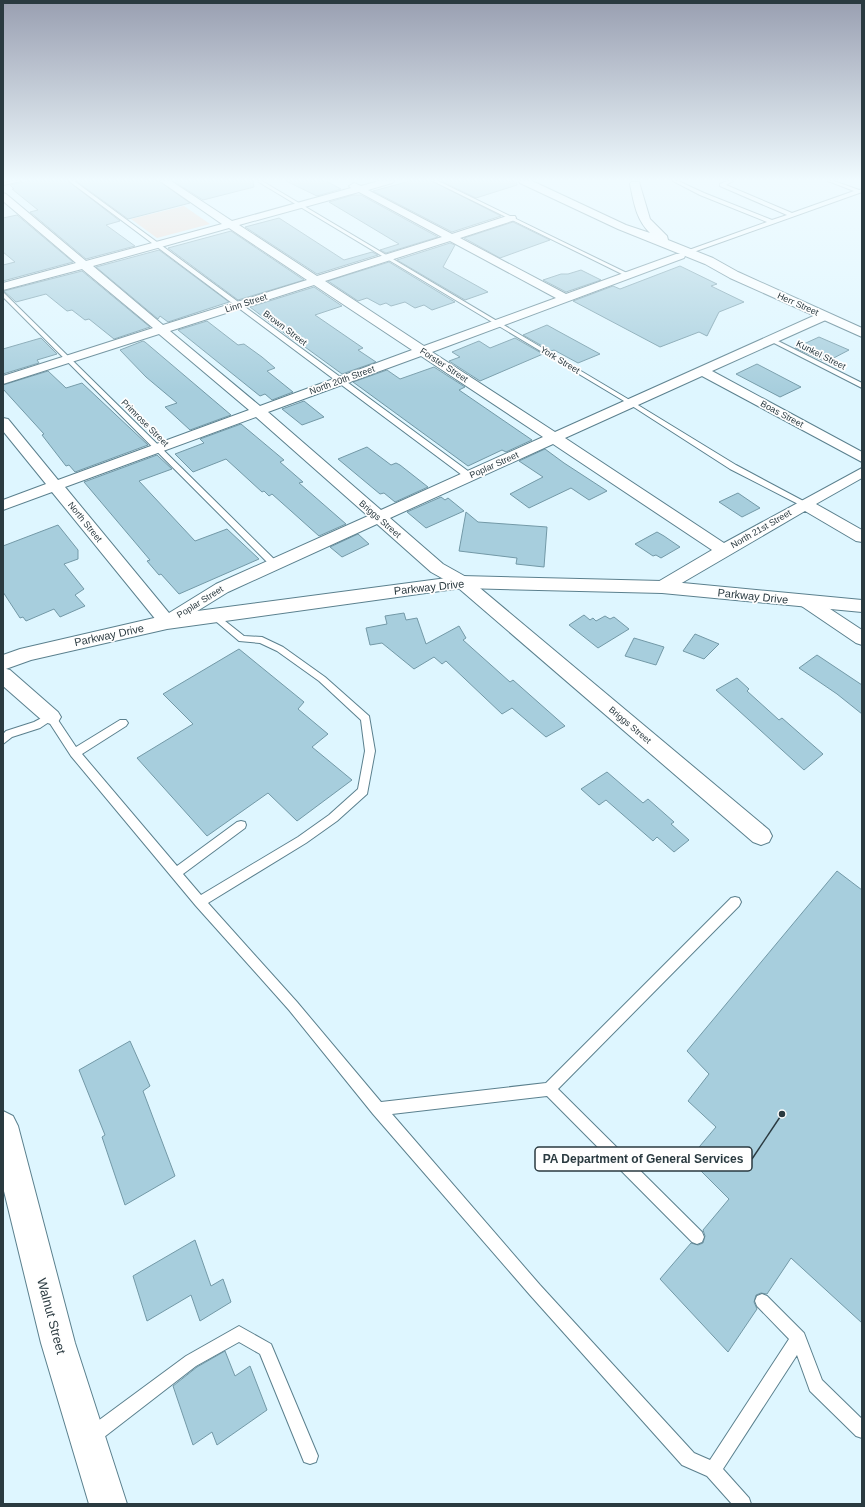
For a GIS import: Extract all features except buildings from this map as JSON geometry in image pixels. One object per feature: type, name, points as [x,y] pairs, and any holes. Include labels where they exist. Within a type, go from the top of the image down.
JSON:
[{"type":"main road","name":"Herr Street","points":[[682,251],[862,333]]},
{"type":"main road","name":"Parkway Drive","points":[[3,663],[27,654],[167,622],[408,588],[462,582],[662,587],[862,606]]},
{"type":"main road","name":"Walnut Street","points":[[3,1126],[58,1343],[108,1504]]},
{"type":"street","name":"Briggs Street","points":[[69,251],[258,411],[437,568],[462,582],[761,836]]},
{"type":"street","points":[[3,287],[130,251]]},
{"type":"street","name":"Forster Street","points":[[272,251],[724,550]]},
{"type":"street","name":"Linn Street","points":[[3,380],[408,251]]},
{"type":"street","points":[[478,251],[566,298]]},
{"type":"street","name":"North 20th Street","points":[[3,505],[628,275],[680,251]]},
{"type":"street","name":"Poplar Street","points":[[167,622],[222,588],[824,316]]},
{"type":"street","name":"Boas Street","points":[[702,371],[862,458]]},
{"type":"street","name":"North Street","points":[[3,422],[167,622]]},
{"type":"street","name":"North 21st Street","points":[[662,587],[862,472]]},
{"type":"street","name":"York Street","points":[[805,504],[862,537]]},
{"type":"street","points":[[806,601],[862,639]]},
{"type":"street","points":[[3,675],[51,717]]},
{"type":"lane","name":"Brown Street","points":[[167,251],[469,476]]},
{"type":"lane","name":"York Street","points":[[377,251],[631,403],[733,467],[805,504]]},
{"type":"lane","points":[[579,251],[628,275]]},
{"type":"lane","name":"Primrose Street","points":[[3,294],[274,564]]},
{"type":"lane","name":"Kunkel Street","points":[[772,340],[862,386]]},
{"type":"lane","points":[[200,902],[302,840],[333,818],[358,796],[363,791],[370,751],[366,719],[322,679],[280,649],[262,640],[242,639],[215,616]]},
{"type":"lane","points":[[3,740],[10,734],[37,725],[51,717],[75,753],[200,902],[293,1006],[378,1109],[535,1290],[688,1459],[713,1470],[743,1504]]},
{"type":"lane","points":[[75,753],[123,723]]},
{"type":"lane","points":[[176,873],[241,825]]},
{"type":"lane","points":[[378,1109],[549,1089],[735,902]]},
{"type":"lane","points":[[549,1089],[697,1237]]},
{"type":"lane","points":[[762,1301],[799,1338],[816,1385],[862,1430]]},
{"type":"lane","points":[[88,1439],[191,1361],[239,1334],[266,1349],[310,1456]]},
{"type":"lane","points":[[713,1470],[799,1338]]},
{"type":"place","name":"PA Department of General Services","points":[[782,1114]]}]
